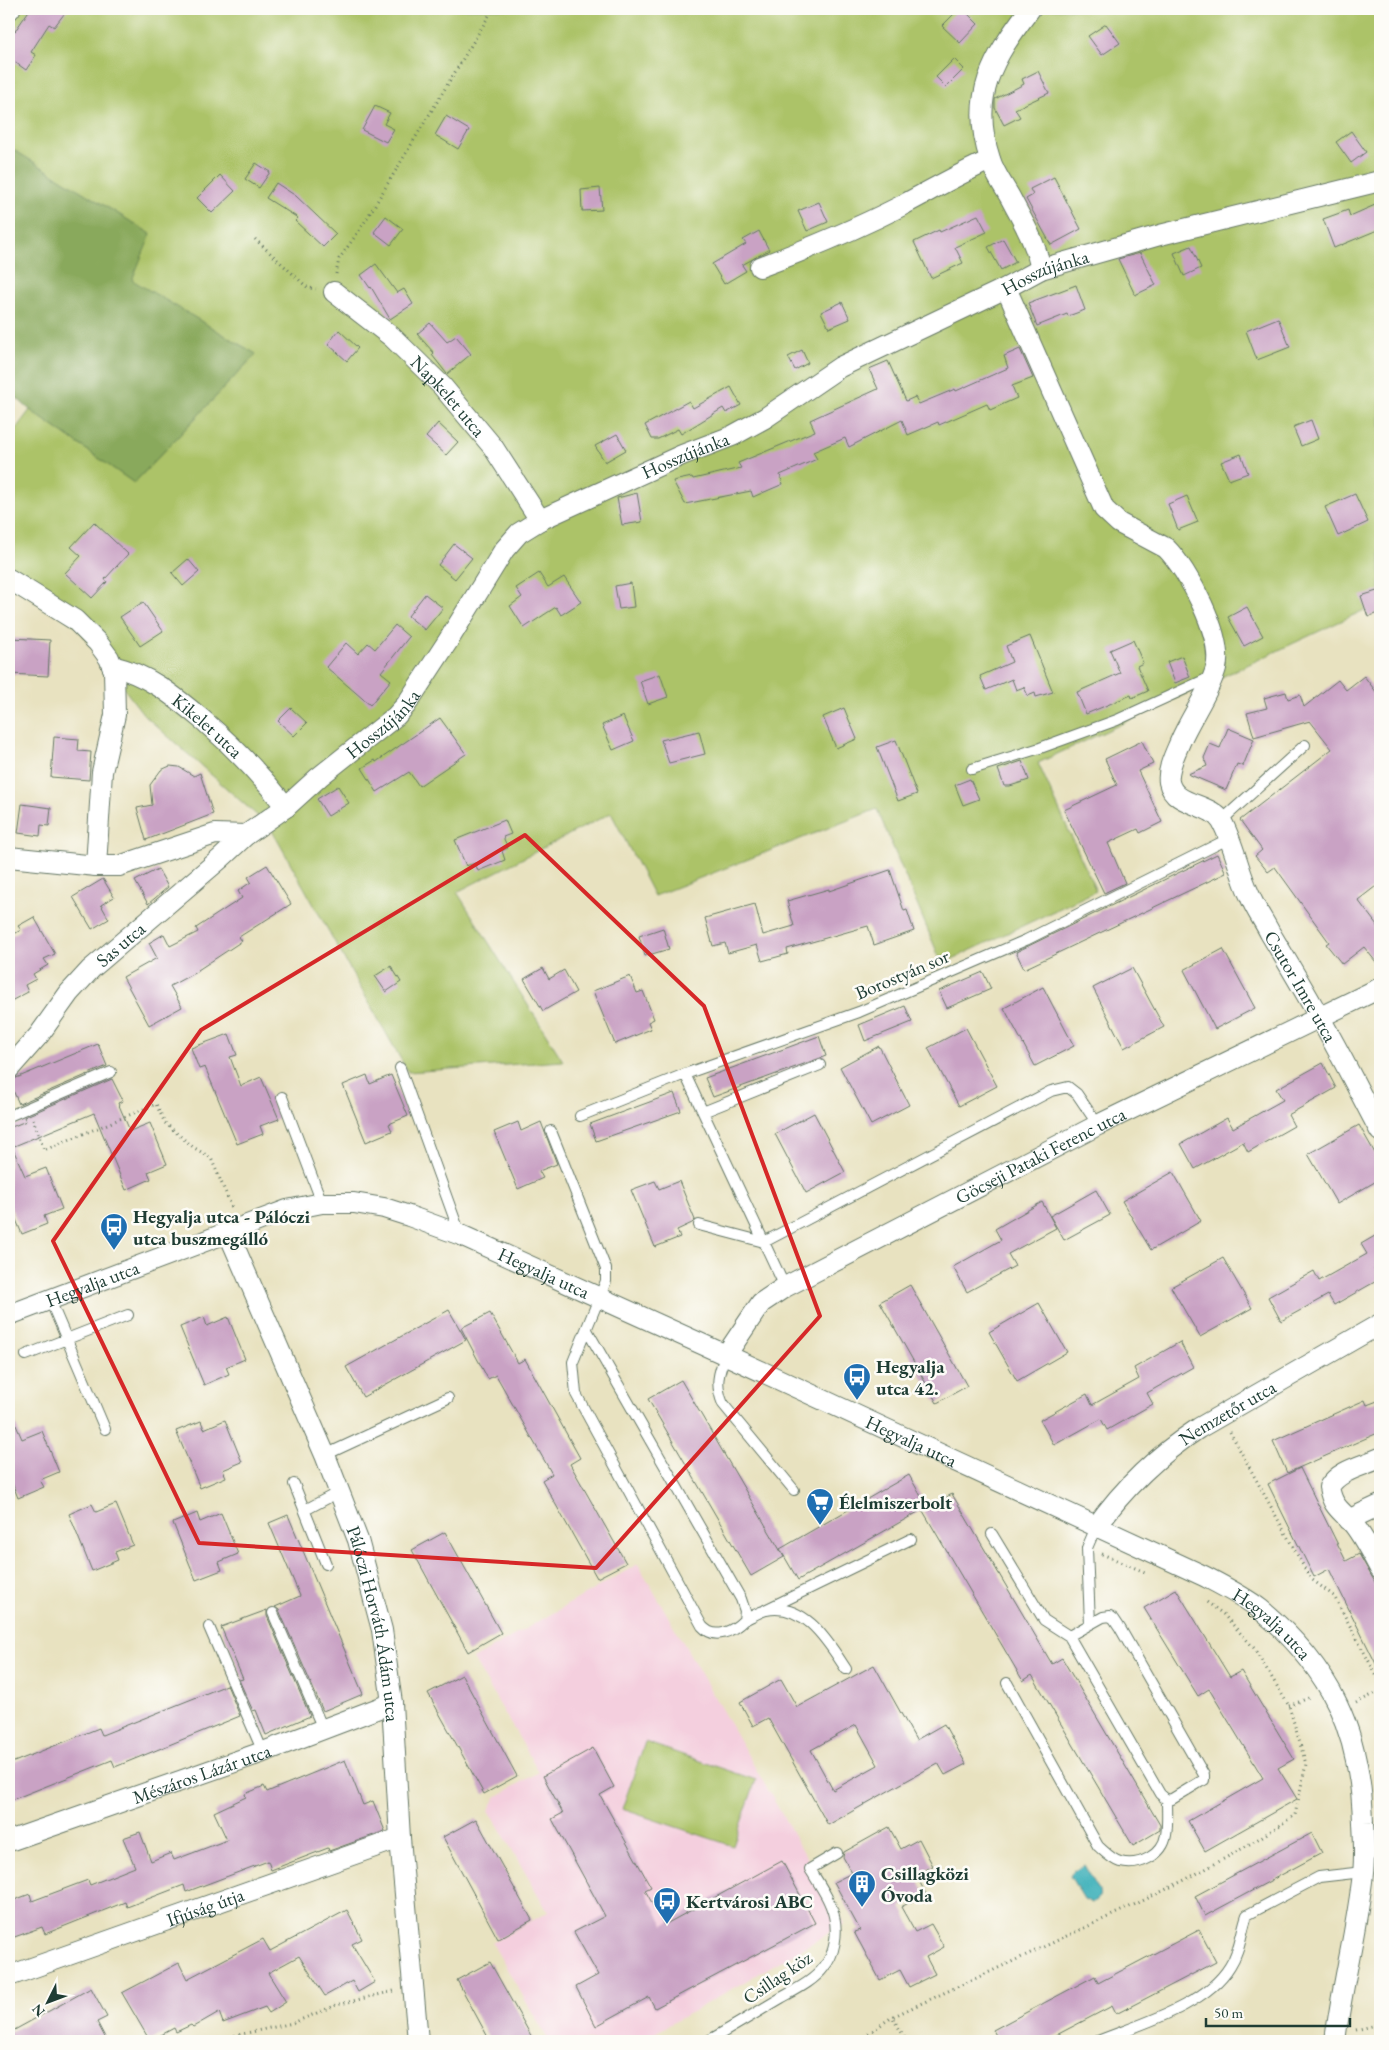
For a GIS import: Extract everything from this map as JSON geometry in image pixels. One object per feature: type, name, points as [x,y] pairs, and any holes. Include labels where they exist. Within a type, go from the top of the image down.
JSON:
[{"type":"street","points":[[1030,9],[1001,51],[984,87],[981,104],[982,124],[990,160],[1037,247],[1041,268]]},
{"type":"street","points":[[760,267],[792,255],[900,206],[955,176],[990,160]]},
{"type":"street","name":"Hosszújánka","points":[[246,835],[286,807],[319,777],[396,716],[406,705],[443,649],[504,550],[520,533],[540,520],[682,455],[732,436],[765,418],[840,367],[1006,288],[1041,268],[1160,235],[1380,181]]},
{"type":"street","points":[[1006,288],[1104,509],[1119,523],[1166,548],[1190,581],[1210,625],[1216,644],[1217,658],[1213,676],[1185,731],[1172,762],[1169,782],[1176,794],[1184,800],[1206,809],[1221,821]]},
{"type":"street","name":"Napkelet utca","points":[[334,292],[392,336],[442,386],[493,446],[540,520]]},
{"type":"street","points":[[9,579],[75,620],[98,643],[112,666],[115,715],[102,772],[96,866]]},
{"type":"street","name":"Kikelet utca","points":[[112,666],[132,671],[149,679],[185,704],[223,737],[260,774],[286,807]]},
{"type":"street","name":"Csutor Imre utca","points":[[1221,821],[1250,897],[1319,1016],[1380,1131]]},
{"type":"street","points":[[9,857],[96,866],[118,866],[215,834],[246,835]]},
{"type":"street","name":"Sas utca","points":[[9,1069],[39,1035],[69,993],[91,969],[246,835]]},
{"type":"street","name":"Göcseji Pataki Ferenc utca","points":[[726,1355],[761,1303],[785,1287],[1098,1124],[1380,988]]},
{"type":"street","name":"Hegyalja utca","points":[[9,1315],[287,1210],[322,1203],[354,1202],[384,1208],[461,1235],[1204,1576],[1259,1608],[1314,1664],[1341,1711],[1354,1745],[1360,1773],[1363,1802],[1363,1872],[1335,2041]]},
{"type":"street","name":"Pálóczi Horváth Ádám utca","points":[[234,1229],[358,1540],[373,1590],[382,1630],[392,1703],[400,1838],[418,2041]]},
{"type":"street","name":"Nemzetőr utca","points":[[1096,1526],[1126,1488],[1146,1468],[1174,1445],[1380,1324]]},
{"type":"street","points":[[1380,1458],[1345,1472],[1334,1479],[1328,1487],[1330,1497],[1337,1509],[1354,1525],[1380,1569]]},
{"type":"street","points":[[1348,1520],[1380,1505]]},
{"type":"street","name":"Mészáros Lázár utca","points":[[9,1841],[263,1752],[392,1703]]},
{"type":"street","name":"Ifjúság útja","points":[[9,1976],[400,1838]]},
{"type":"lane","points":[[972,769],[1040,748],[1117,720],[1213,676]]},
{"type":"lane","points":[[1221,821],[1305,745]]},
{"type":"lane","name":"Borostyán sor","points":[[580,1116],[685,1074],[859,1012],[1026,940],[1228,839]]},
{"type":"lane","points":[[703,1112],[820,1065]]},
{"type":"lane","points":[[400,1068],[461,1235]]},
{"type":"lane","points":[[12,1115],[111,1072]]},
{"type":"lane","points":[[685,1074],[785,1287]]},
{"type":"lane","points":[[699,1225],[764,1242],[1051,1091],[1068,1087],[1078,1094],[1098,1124]]},
{"type":"lane","points":[[282,1097],[322,1203]]},
{"type":"lane","points":[[551,1131],[606,1270],[606,1281],[573,1362],[576,1394],[706,1631],[713,1634],[735,1629],[744,1620],[911,1539]]},
{"type":"lane","points":[[50,1300],[105,1429]]},
{"type":"lane","points":[[26,1355],[128,1315]]},
{"type":"lane","points":[[587,1330],[740,1599],[745,1611],[744,1620]]},
{"type":"lane","points":[[726,1355],[717,1381],[718,1391],[723,1404],[794,1490]]},
{"type":"lane","points":[[325,1455],[448,1398]]},
{"type":"lane","points":[[294,1484],[326,1564]]},
{"type":"lane","points":[[305,1510],[339,1492]]},
{"type":"lane","points":[[1090,1624],[1087,1548],[1096,1526]]},
{"type":"lane","points":[[992,1534],[1044,1620],[1069,1636],[1160,1794],[1167,1800]]},
{"type":"lane","points":[[765,1610],[787,1610],[812,1624],[846,1668]]},
{"type":"lane","points":[[273,1613],[323,1729]]},
{"type":"lane","points":[[1069,1636],[1103,1617],[1110,1616],[1114,1619],[1202,1770],[1204,1780],[1167,1800]]},
{"type":"lane","points":[[209,1627],[263,1752]]},
{"type":"lane","points":[[1007,1683],[1098,1846],[1109,1856],[1118,1862],[1130,1864],[1144,1861],[1154,1854],[1166,1837],[1167,1800]]},
{"type":"lane","name":"Csillag köz","points":[[708,2041],[801,1986],[824,1968],[831,1957],[834,1945],[836,1934],[834,1918],[830,1903],[810,1869],[837,1853]]},
{"type":"lane","points":[[1098,2041],[1195,2001],[1214,1986],[1230,1966],[1239,1949],[1247,1915],[1319,1877],[1363,1872]]},
{"type":"path","points":[[255,239],[308,288],[334,292],[339,259],[360,228],[493,9]]},
{"type":"path","points":[[12,1115],[18,1118],[30,1112],[44,1150],[156,1104],[165,1123],[193,1147],[211,1158],[234,1229]]},
{"type":"path","points":[[1221,1416],[1310,1578],[1334,1596],[1380,1682]]},
{"type":"path","points":[[1087,1548],[1156,1577]]},
{"type":"path","points":[[862,2041],[865,2036],[892,2017],[1109,1917],[1200,1872],[1256,1842],[1295,1815],[1306,1764],[1289,1706],[1254,1648],[1223,1614],[1198,1595]]},
{"type":"path","points":[[1341,1711],[1380,1691]]},
{"type":"path","points":[[210,2041],[293,2023],[336,2005],[413,1986]]},
{"type":"path","points":[[892,2017],[907,2041]]},
{"type":"highlighted area","points":[[525,835],[704,1006],[820,1316],[596,1568],[199,1543],[53,1241],[201,1030]]},
{"type":"shaded area","points":[[638,1564],[845,1924],[641,2041],[549,2041],[492,1943],[548,1912],[489,1810],[496,1797],[539,1772],[473,1659]]},
{"type":"green space","points":[[9,9],[1380,9],[1380,621],[1373,606],[1038,763],[1096,891],[942,964],[877,809],[654,896],[611,813],[457,892],[563,1061],[408,1072],[270,827],[144,715],[76,626],[9,576],[9,438],[30,410],[134,483],[256,354],[131,280],[151,234],[9,147]]},
{"type":"green space","points":[[9,147],[151,234],[132,280],[256,354],[134,483],[30,410],[9,391]]},
{"type":"green space","points":[[645,1742],[756,1780],[733,1846],[622,1809]]},
{"type":"water","points":[[1084,1865],[1100,1892],[1099,1897],[1092,1903],[1084,1899],[1070,1876]]},
{"type":"building","points":[[30,9],[68,9],[54,27],[49,24],[31,52],[36,55],[26,70],[9,58],[9,40]]},
{"type":"building","points":[[959,9],[963,9],[978,24],[960,43],[942,26]]},
{"type":"building","points":[[1106,24],[1120,43],[1102,55],[1088,36]]},
{"type":"building","points":[[954,59],[964,69],[946,87],[936,77]]},
{"type":"building","points":[[1038,71],[1049,93],[1015,109],[1020,117],[1004,125],[995,108],[995,99],[1024,84],[1022,79]]},
{"type":"building","points":[[375,106],[390,113],[384,124],[394,129],[386,142],[362,130]]},
{"type":"building","points":[[446,116],[469,130],[458,149],[435,135]]},
{"type":"building","points":[[1351,131],[1366,152],[1351,163],[1336,142]]},
{"type":"building","points":[[256,163],[270,172],[259,188],[245,179]]},
{"type":"building","points":[[220,175],[235,191],[212,213],[197,198]]},
{"type":"building","points":[[1054,177],[1081,229],[1051,245],[1026,199],[1033,195],[1030,189]]},
{"type":"building","points":[[276,183],[296,196],[336,234],[323,247],[295,221],[298,218],[266,198]]},
{"type":"building","points":[[600,188],[602,210],[582,211],[581,190]]},
{"type":"building","points":[[819,202],[828,222],[807,231],[798,211]]},
{"type":"building","points":[[1375,205],[1380,218],[1380,229],[1334,248],[1323,219],[1348,210],[1350,216]]},
{"type":"building","points":[[978,215],[987,232],[955,247],[963,263],[931,278],[914,242]]},
{"type":"building","points":[[386,216],[403,229],[391,245],[374,232]]},
{"type":"building","points":[[759,231],[769,250],[742,265],[746,271],[724,284],[712,264],[746,244],[743,240]]},
{"type":"building","points":[[1003,239],[1016,262],[1001,270],[988,247]]},
{"type":"building","points":[[1191,246],[1201,268],[1184,276],[1174,253]]},
{"type":"building","points":[[1140,253],[1156,285],[1135,295],[1118,259]]},
{"type":"building","points":[[376,264],[397,293],[404,289],[413,304],[390,319],[371,287],[361,275]]},
{"type":"building","points":[[1076,285],[1085,310],[1068,316],[1067,314],[1037,326],[1028,303]]},
{"type":"building","points":[[842,302],[850,319],[829,328],[821,312]]},
{"type":"building","points":[[1278,318],[1290,347],[1257,360],[1246,331]]},
{"type":"building","points":[[430,323],[447,342],[456,336],[471,354],[447,374],[432,355],[434,353],[417,334]]},
{"type":"building","points":[[339,330],[358,348],[347,361],[328,344]]},
{"type":"building","points":[[1020,349],[1033,378],[1012,386],[1017,398],[990,410],[987,404],[939,425],[938,422],[908,435],[902,420],[849,447],[845,438],[813,452],[817,459],[780,475],[783,484],[753,497],[751,491],[685,504],[673,481],[692,477],[693,479],[741,468],[738,463],[815,431],[810,420],[878,389],[869,369],[888,361],[906,401],[915,397],[919,404],[955,389],[956,391],[1008,368],[1004,356]]},
{"type":"building","points":[[802,350],[808,363],[795,370],[788,357]]},
{"type":"building","points":[[731,387],[741,405],[726,413],[723,408],[681,434],[678,429],[658,439],[652,439],[645,425],[689,401],[693,408]]},
{"type":"building","points":[[1311,420],[1318,439],[1301,446],[1293,427]]},
{"type":"building","points":[[438,423],[458,442],[446,455],[426,437]]},
{"type":"building","points":[[617,434],[626,450],[605,462],[595,446]]},
{"type":"building","points":[[1241,454],[1248,473],[1229,480],[1221,462]]},
{"type":"building","points":[[637,493],[642,522],[622,525],[617,498]]},
{"type":"building","points":[[1355,494],[1368,522],[1338,536],[1325,507]]},
{"type":"building","points":[[1187,496],[1198,522],[1178,530],[1168,504]]},
{"type":"building","points":[[94,522],[128,554],[105,579],[107,582],[92,598],[65,573],[81,556],[71,547]]},
{"type":"building","points":[[454,544],[472,558],[455,579],[438,565]]},
{"type":"building","points":[[188,559],[199,572],[183,586],[172,573]]},
{"type":"building","points":[[539,573],[548,587],[564,577],[581,602],[561,615],[556,607],[524,628],[510,606],[522,597],[516,588]]},
{"type":"building","points":[[631,583],[634,607],[619,609],[615,586]]},
{"type":"building","points":[[1380,590],[1380,612],[1368,617],[1361,596]]},
{"type":"building","points":[[425,594],[443,608],[425,630],[408,616]]},
{"type":"building","points":[[143,602],[163,631],[140,646],[120,617]]},
{"type":"building","points":[[1247,607],[1263,636],[1244,646],[1228,617]]},
{"type":"building","points":[[395,625],[409,637],[381,672],[391,680],[370,705],[326,667],[346,643],[358,654],[368,643],[375,649]]},
{"type":"building","points":[[1030,636],[1053,692],[1036,697],[1035,693],[1028,696],[1024,687],[1016,690],[1012,679],[986,690],[980,676],[1012,662],[1006,646]]},
{"type":"building","points":[[11,638],[50,640],[48,676],[9,674]]},
{"type":"building","points":[[1133,640],[1143,663],[1137,666],[1148,691],[1132,698],[1131,695],[1086,714],[1077,692],[1120,673],[1110,650]]},
{"type":"building","points":[[1182,656],[1190,677],[1175,683],[1167,662]]},
{"type":"building","points":[[660,674],[668,697],[648,704],[640,681]]},
{"type":"building","points":[[1364,676],[1380,697],[1380,883],[1358,900],[1380,929],[1380,967],[1364,947],[1342,964],[1326,944],[1329,942],[1275,867],[1268,872],[1255,856],[1262,850],[1240,820],[1332,749],[1310,721],[1254,737],[1247,713],[1267,708],[1264,698],[1286,692],[1288,699],[1300,695],[1304,707],[1338,680],[1346,690]]},
{"type":"building","points":[[291,708],[307,723],[294,736],[278,721]]},
{"type":"building","points":[[844,708],[857,739],[836,748],[823,717]]},
{"type":"building","points":[[623,716],[634,741],[613,750],[602,725]]},
{"type":"building","points":[[440,718],[466,754],[419,786],[409,772],[377,792],[362,768],[375,760],[376,762]]},
{"type":"building","points":[[1228,728],[1254,739],[1243,766],[1237,764],[1226,790],[1188,774],[1207,766],[1204,758],[1210,744],[1220,748]]},
{"type":"building","points":[[699,731],[705,754],[669,763],[661,740]]},
{"type":"building","points":[[54,737],[79,739],[78,751],[91,752],[89,780],[51,777]]},
{"type":"building","points":[[896,740],[917,794],[898,801],[877,747]]},
{"type":"building","points":[[1142,741],[1153,764],[1138,771],[1162,822],[1140,833],[1138,829],[1108,843],[1125,883],[1104,893],[1064,810],[1117,785],[1105,759]]},
{"type":"building","points":[[1022,761],[1029,780],[1004,786],[998,769]]},
{"type":"building","points":[[170,766],[179,767],[194,776],[200,773],[213,814],[146,840],[137,808],[152,805],[150,785],[161,770]]},
{"type":"building","points":[[970,779],[979,799],[963,805],[955,785]]},
{"type":"building","points":[[338,786],[349,803],[328,816],[317,799]]},
{"type":"building","points":[[22,804],[51,808],[49,826],[41,825],[40,836],[18,833]]},
{"type":"building","points":[[505,820],[511,834],[503,837],[508,848],[502,851],[505,860],[478,871],[475,863],[466,866],[455,840]]},
{"type":"building","points":[[1217,854],[1226,873],[1024,969],[1016,952]]},
{"type":"building","points":[[267,865],[291,904],[239,937],[242,941],[198,971],[170,986],[182,1007],[149,1025],[123,977],[157,958],[149,943],[164,934],[170,946],[198,932],[196,928],[242,898],[238,891],[251,882],[248,877]]},
{"type":"building","points":[[158,869],[168,887],[148,904],[135,881]]},
{"type":"building","points":[[890,870],[904,911],[907,910],[914,931],[874,945],[868,926],[787,949],[788,954],[762,961],[757,945],[728,953],[725,943],[713,946],[705,918],[755,904],[763,935],[794,926],[787,901],[829,889],[829,891]]},
{"type":"building","points":[[103,879],[114,897],[101,905],[109,919],[92,929],[73,897]]},
{"type":"building","points":[[34,917],[55,954],[44,959],[48,965],[33,974],[36,979],[25,985],[28,992],[9,1002],[9,937],[21,930],[18,926]]},
{"type":"building","points":[[663,928],[669,949],[645,956],[639,936]]},
{"type":"building","points":[[1223,949],[1255,1008],[1215,1029],[1184,970]]},
{"type":"building","points":[[391,966],[401,982],[386,992],[375,976]]},
{"type":"building","points":[[543,968],[549,979],[564,970],[576,992],[543,1011],[524,979]]},
{"type":"building","points":[[1132,968],[1164,1027],[1124,1048],[1093,988]]},
{"type":"building","points":[[983,972],[991,989],[947,1008],[939,991]]},
{"type":"building","points":[[630,976],[637,993],[643,991],[654,1019],[648,1022],[651,1029],[615,1044],[593,991]]},
{"type":"building","points":[[1043,987],[1074,1046],[1035,1066],[1004,1008]]},
{"type":"building","points":[[905,1006],[912,1022],[865,1041],[859,1025]]},
{"type":"building","points":[[966,1028],[997,1086],[959,1106],[928,1048]]},
{"type":"building","points":[[229,1034],[237,1055],[230,1057],[241,1086],[261,1077],[279,1119],[260,1126],[263,1134],[237,1144],[205,1067],[199,1069],[191,1048]]},
{"type":"building","points":[[819,1036],[826,1056],[713,1097],[705,1078]]},
{"type":"building","points":[[98,1044],[107,1066],[19,1104],[9,1081]]},
{"type":"building","points":[[879,1046],[909,1105],[871,1125],[840,1067]]},
{"type":"building","points":[[1323,1063],[1336,1088],[1288,1115],[1294,1126],[1248,1152],[1243,1142],[1195,1169],[1181,1144],[1227,1118],[1233,1128],[1283,1100],[1276,1089]]},
{"type":"building","points":[[367,1075],[370,1084],[391,1075],[408,1116],[389,1124],[392,1131],[366,1142],[343,1085]]},
{"type":"building","points":[[112,1079],[123,1101],[118,1103],[130,1131],[150,1123],[167,1164],[148,1172],[151,1179],[126,1190],[94,1113],[12,1147],[25,1176],[46,1168],[62,1209],[44,1216],[47,1224],[22,1234],[9,1203],[9,1128],[26,1121],[24,1117]]},
{"type":"building","points":[[674,1093],[681,1111],[596,1141],[590,1124]]},
{"type":"building","points":[[814,1113],[845,1172],[806,1193],[775,1134]]},
{"type":"building","points":[[518,1122],[521,1131],[541,1122],[557,1164],[539,1171],[543,1178],[518,1189],[494,1132]]},
{"type":"building","points":[[1359,1125],[1380,1162],[1380,1179],[1337,1204],[1308,1154]]},
{"type":"building","points":[[1173,1172],[1201,1221],[1151,1250],[1122,1201]]},
{"type":"building","points":[[655,1181],[659,1189],[679,1181],[695,1220],[677,1230],[680,1237],[655,1247],[631,1190]]},
{"type":"building","points":[[1096,1190],[1110,1215],[1064,1240],[1050,1216]]},
{"type":"building","points":[[1042,1202],[1056,1228],[1008,1254],[1015,1266],[967,1292],[953,1267],[1001,1240],[995,1229]]},
{"type":"building","points":[[1380,1233],[1380,1278],[1374,1269],[1380,1279],[1334,1305],[1328,1295],[1281,1321],[1268,1297],[1314,1271],[1319,1281],[1367,1254],[1361,1244]]},
{"type":"building","points":[[1223,1258],[1252,1308],[1200,1337],[1171,1287]]},
{"type":"building","points":[[910,1285],[967,1386],[937,1403],[880,1302]]},
{"type":"building","points":[[1039,1303],[1067,1352],[1017,1381],[989,1332]]},
{"type":"building","points":[[449,1310],[466,1340],[363,1397],[346,1367]]},
{"type":"building","points":[[490,1313],[518,1363],[525,1359],[580,1458],[570,1464],[626,1563],[597,1578],[542,1480],[552,1474],[496,1375],[488,1379],[461,1328]]},
{"type":"building","points":[[204,1317],[207,1326],[228,1317],[245,1359],[226,1367],[229,1374],[204,1385],[180,1327]]},
{"type":"building","points":[[1180,1342],[1193,1367],[1147,1393],[1153,1404],[1107,1430],[1101,1419],[1054,1445],[1040,1420],[1087,1394],[1092,1405],[1139,1379],[1134,1368]]},
{"type":"building","points":[[681,1380],[784,1557],[751,1576],[648,1399]]},
{"type":"building","points":[[1365,1400],[1367,1405],[1380,1400],[1380,1432],[1287,1473],[1273,1441]]},
{"type":"building","points":[[9,1409],[22,1439],[42,1431],[59,1472],[40,1480],[44,1487],[18,1498],[9,1475]]},
{"type":"building","points":[[225,1420],[242,1462],[223,1470],[226,1477],[200,1488],[176,1431],[201,1421],[204,1429]]},
{"type":"building","points":[[1300,1468],[1346,1561],[1359,1554],[1380,1591],[1380,1672],[1329,1569],[1314,1577],[1268,1484]]},
{"type":"building","points":[[909,1475],[927,1507],[798,1580],[780,1549]]},
{"type":"building","points":[[952,1494],[1052,1664],[1062,1658],[1160,1825],[1160,1830],[1133,1846],[1032,1675],[1023,1681],[923,1511]]},
{"type":"building","points":[[92,1504],[96,1512],[116,1504],[133,1545],[115,1552],[118,1560],[92,1571],[69,1514]]},
{"type":"building","points":[[197,1513],[200,1522],[221,1513],[238,1554],[219,1562],[222,1570],[196,1580],[173,1523]]},
{"type":"building","points":[[288,1515],[363,1694],[323,1711],[279,1610],[275,1607],[300,1596],[269,1523]]},
{"type":"building","points":[[445,1532],[501,1633],[468,1652],[412,1550]]},
{"type":"building","points":[[1176,1589],[1230,1677],[1241,1671],[1294,1759],[1278,1768],[1297,1799],[1205,1851],[1188,1821],[1263,1778],[1209,1689],[1198,1696],[1144,1608]]},
{"type":"building","points":[[267,1610],[267,1616],[310,1716],[266,1735],[256,1710],[253,1711],[239,1680],[243,1679],[221,1627]]},
{"type":"building","points":[[874,1665],[916,1740],[944,1724],[966,1764],[945,1775],[938,1763],[828,1825],[768,1718],[753,1726],[740,1702],[781,1679],[797,1707]],"holes":[[[856,1725],[878,1765],[833,1790],[811,1750]]]},
{"type":"building","points":[[462,1675],[517,1776],[484,1794],[428,1693]]},
{"type":"building","points":[[227,1685],[240,1716],[115,1767],[112,1760],[9,1801],[9,1764],[99,1728],[102,1735]]},
{"type":"building","points":[[593,1748],[614,1787],[600,1795],[651,1887],[645,1890],[664,1925],[782,1861],[815,1923],[655,2008],[649,1997],[596,2026],[576,1987],[598,1975],[574,1932],[605,1916],[552,1819],[563,1813],[543,1776]]},
{"type":"building","points":[[345,1760],[363,1805],[373,1801],[385,1831],[329,1851],[328,1848],[271,1870],[268,1861],[186,1892],[184,1885],[127,1907],[125,1902],[45,1934],[42,1927],[9,1939],[9,1902],[30,1894],[32,1901],[88,1880],[90,1885],[135,1867],[123,1838],[140,1832],[151,1861],[171,1853],[174,1860],[227,1840],[214,1812],[246,1797],[245,1794],[264,1786],[267,1792]]},
{"type":"building","points":[[476,1819],[532,1920],[498,1939],[443,1837]]},
{"type":"building","name":"Csillagközi Óvoda","points":[[889,1827],[901,1849],[919,1839],[933,1866],[916,1875],[926,1894],[901,1907],[915,1932],[931,1924],[944,1947],[926,1957],[935,1974],[909,1987],[900,1970],[880,1980],[854,1932],[860,1930],[834,1882],[852,1873],[843,1857],[844,1852]]},
{"type":"building","points":[[1312,1833],[1322,1853],[1205,1916],[1195,1896]]},
{"type":"building","points":[[347,1910],[362,1939],[352,1944],[375,1982],[358,1992],[352,1981],[325,1996],[299,1956],[268,1973],[286,2002],[269,2013],[265,2007],[223,2023],[219,2012],[193,2027],[191,2025],[176,2032],[174,2028],[150,2041],[122,1993],[179,1963],[187,1979],[263,1939],[270,1951]]},
{"type":"building","points":[[1199,1930],[1216,1962],[1116,2014],[1112,2006],[1045,2041],[999,2041],[993,2030],[1095,1976],[1098,1983]]},
{"type":"building","points":[[490,1962],[534,2041],[490,2041],[457,1980]]},
{"type":"building","points":[[91,1988],[107,2017],[97,2022],[107,2041],[9,2041],[9,2033]]},
{"type":"place","name":"Hegyalja utca - Pálóczi utca buszmegálló","points":[[114,1251]]},
{"type":"place","name":"Hegyalja utca 42.","points":[[857,1401]]},
{"type":"place","name":"Élelmiszerbolt","points":[[820,1526]]},
{"type":"place","name":"Csillagközi Óvoda","points":[[862,1908]]},
{"type":"place","name":"Kertvárosi ABC","points":[[667,1925]]}]
